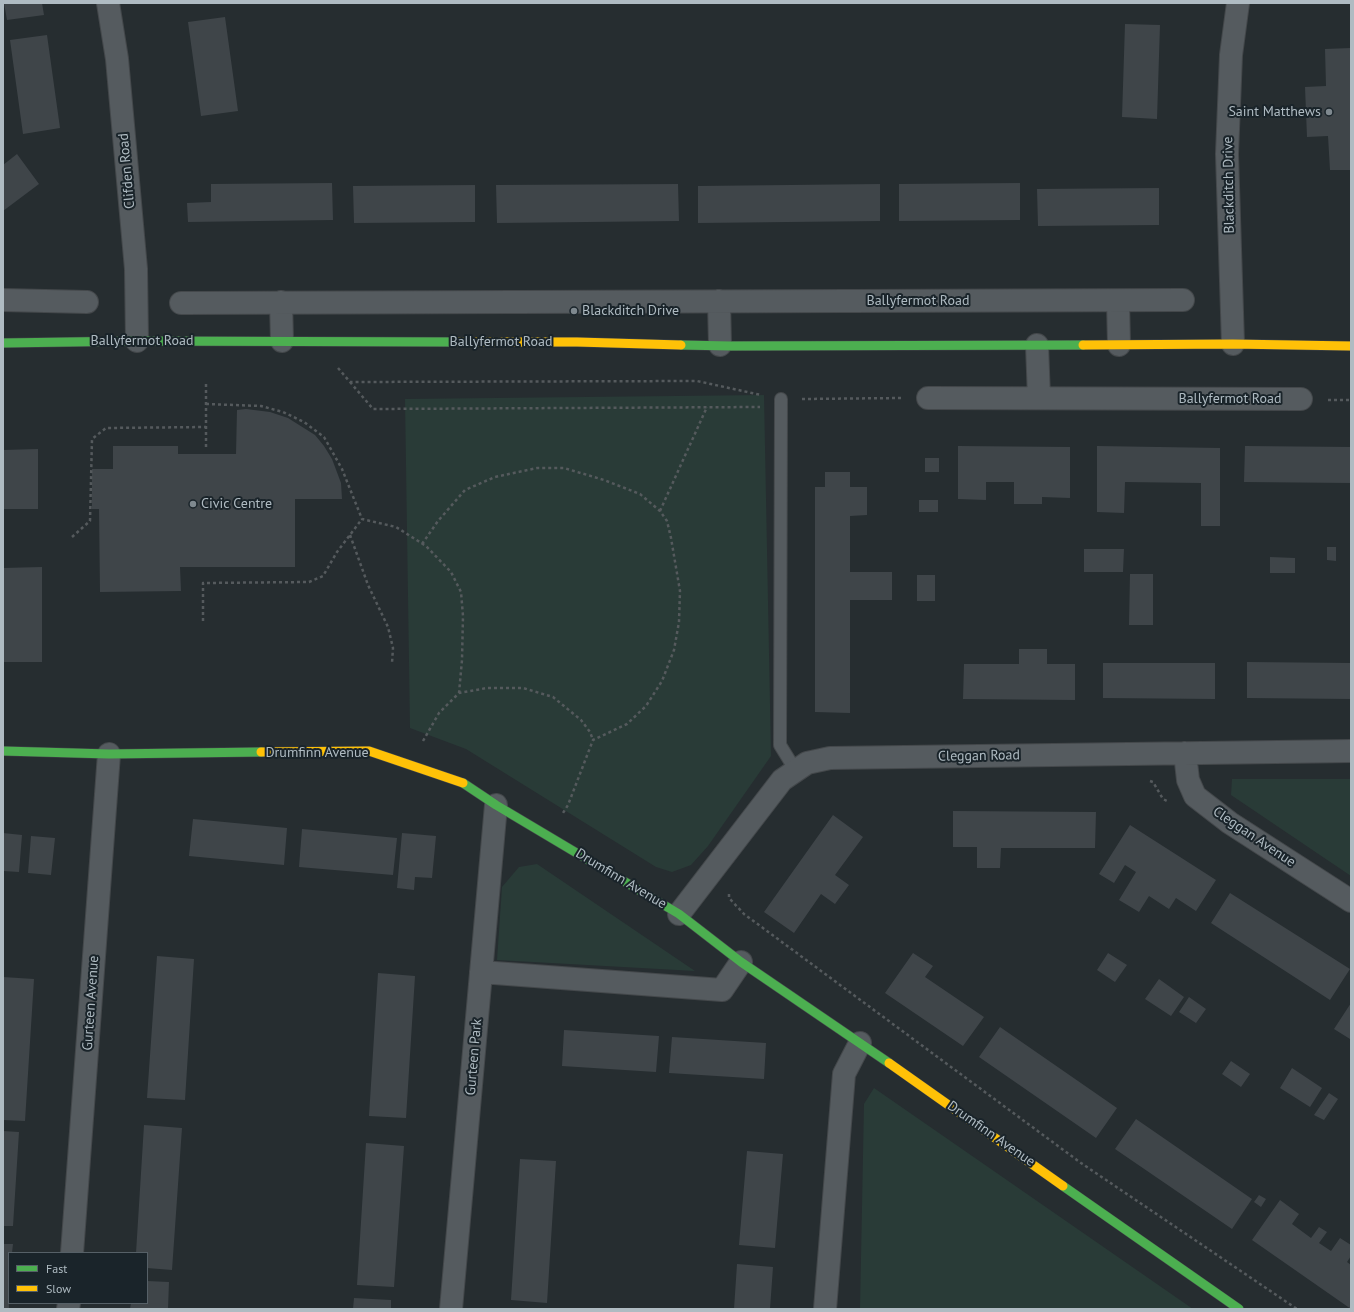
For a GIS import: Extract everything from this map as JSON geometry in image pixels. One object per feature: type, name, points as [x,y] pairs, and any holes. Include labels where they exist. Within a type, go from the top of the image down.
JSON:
[{"type":"street","name":"Clifden Road","points":[[108,3],[117,59],[136,269],[137,340]]},
{"type":"street","name":"Blackditch Drive","points":[[1233,344],[1227,154],[1231,55],[1238,3]]},
{"type":"street","points":[[3,300],[87,302]]},
{"type":"street","name":"Ballyfermot Road","points":[[181,303],[1183,300]]},
{"type":"street","points":[[719,301],[720,345]]},
{"type":"street","points":[[1118,301],[1119,345]]},
{"type":"street","points":[[281,302],[282,341]]},
{"type":"street","name":"Ballyfermot Road","points":[[3,343],[137,340],[576,342],[720,345],[1233,344],[1351,346]]},
{"type":"street","points":[[1037,345],[1039,398]]},
{"type":"street","name":"Ballyfermot Road","points":[[928,398],[1301,399]]},
{"type":"street","name":"Drumfinn Avenue","points":[[3,751],[109,754],[369,751],[461,781],[496,805],[679,914],[741,962],[860,1043],[1239,1309]]},
{"type":"street","name":"Cleggan Road","points":[[679,914],[782,780],[807,763],[830,758],[1351,751]]},
{"type":"street","name":"Cleggan Avenue","points":[[1185,753],[1188,780],[1195,796],[1230,823],[1351,901]]},
{"type":"street","name":"Gurteen Avenue","points":[[72,1252],[109,754]]},
{"type":"street","name":"Gurteen Park","points":[[451,1309],[496,805]]},
{"type":"street","points":[[481,972],[722,990],[741,962]]},
{"type":"street","points":[[825,1309],[844,1074],[860,1043]]},
{"type":"lane","points":[[781,399],[780,745],[796,771]]},
{"type":"path","points":[[313,341],[373,409],[764,407],[781,399]]},
{"type":"path","points":[[206,381],[206,447]]},
{"type":"path","points":[[350,382],[697,381],[781,399],[928,398]]},
{"type":"path","points":[[206,404],[261,406],[283,412],[304,422],[324,437],[342,469],[362,519]]},
{"type":"path","points":[[660,511],[707,407]]},
{"type":"path","points":[[72,537],[90,521],[92,439],[106,428],[206,427]]},
{"type":"path","points":[[422,544],[438,521],[465,490],[495,477],[537,468],[564,468],[604,480],[640,494],[660,511],[667,521],[680,591],[679,622],[674,650],[662,681],[646,706],[627,724],[593,740]]},
{"type":"path","points":[[203,621],[203,583],[309,582],[323,576],[337,552],[362,519]]},
{"type":"path","points":[[362,519],[396,527],[422,544],[451,572],[461,592],[463,630],[459,693]]},
{"type":"path","points":[[350,535],[368,585],[388,627],[393,648],[392,663]]},
{"type":"path","points":[[410,764],[439,713],[459,693],[487,688],[523,688],[553,697],[581,720],[590,732],[593,740],[568,805],[548,836]]},
{"type":"path","points":[[1145,780],[1153,782],[1163,799],[1170,803]]},
{"type":"path","points":[[729,892],[729,898],[744,914],[1081,1163],[1297,1309]]},
{"type":"green space","points":[[764,395],[771,756],[708,846],[691,865],[672,872],[656,867],[466,749],[410,728],[405,399]]},
{"type":"green space","points":[[1232,779],[1351,779],[1351,876],[1231,795]]},
{"type":"green space","points":[[537,864],[695,971],[497,960],[502,887],[519,867]]},
{"type":"green space","points":[[874,1088],[1193,1309],[860,1309],[864,1104]]},
{"type":"building","points":[[4,3],[42,3],[44,15],[7,20]]},
{"type":"building","points":[[225,17],[238,111],[201,116],[188,22]]},
{"type":"building","points":[[1125,24],[1160,25],[1157,119],[1122,117]]},
{"type":"building","points":[[47,35],[60,128],[23,134],[10,40]]},
{"type":"building","name":"Saint Matthews","points":[[1351,48],[1351,170],[1330,170],[1328,136],[1307,137],[1305,87],[1326,86],[1325,49]]},
{"type":"building","points":[[17,154],[39,184],[3,211],[3,165]]},
{"type":"building","points":[[332,183],[333,220],[188,222],[187,203],[211,202],[211,184]]},
{"type":"building","points":[[1020,183],[1020,220],[899,221],[899,184]]},
{"type":"building","points":[[678,184],[679,221],[497,223],[496,185]]},
{"type":"building","points":[[880,184],[880,221],[698,223],[698,186]]},
{"type":"building","points":[[475,185],[475,222],[354,223],[353,186]]},
{"type":"building","points":[[1159,188],[1159,225],[1038,226],[1037,189]]},
{"type":"building","name":"Civic Centre","points":[[246,409],[270,412],[288,418],[315,435],[332,459],[341,483],[342,499],[295,499],[295,567],[180,567],[181,591],[100,592],[99,509],[92,509],[92,469],[113,469],[113,446],[178,446],[178,454],[236,454],[237,410]]},
{"type":"building","points":[[958,446],[1070,447],[1070,498],[1042,497],[1042,504],[1014,504],[1014,482],[986,482],[986,500],[958,499]]},
{"type":"building","points":[[1097,446],[1220,448],[1220,526],[1201,526],[1201,483],[1125,482],[1124,513],[1097,512]]},
{"type":"building","points":[[1245,446],[1351,447],[1351,483],[1244,482]]},
{"type":"building","points":[[38,449],[38,509],[3,509],[3,450]]},
{"type":"building","points":[[925,458],[939,458],[939,472],[925,472]]},
{"type":"building","points":[[825,472],[850,472],[850,487],[867,487],[867,515],[850,516],[850,572],[892,572],[892,600],[850,600],[850,713],[815,712],[815,487],[825,487]]},
{"type":"building","points":[[919,500],[938,500],[938,512],[919,512]]},
{"type":"building","points":[[1327,547],[1336,547],[1336,561],[1327,560]]},
{"type":"building","points":[[1084,549],[1124,549],[1123,572],[1084,572]]},
{"type":"building","points":[[1270,557],[1295,558],[1295,573],[1270,573]]},
{"type":"building","points":[[42,567],[42,662],[3,662],[3,568]]},
{"type":"building","points":[[1130,574],[1153,574],[1153,625],[1129,625]]},
{"type":"building","points":[[917,575],[935,575],[935,601],[917,601]]},
{"type":"building","points":[[1019,649],[1047,649],[1047,664],[1075,664],[1075,700],[963,699],[964,664],[1019,664]]},
{"type":"building","points":[[1247,662],[1351,663],[1351,699],[1247,698]]},
{"type":"building","points":[[1103,663],[1215,663],[1215,699],[1103,698]]},
{"type":"building","points":[[953,811],[1096,812],[1095,848],[1001,848],[1000,868],[977,868],[977,847],[953,847]]},
{"type":"building","points":[[833,815],[863,837],[835,875],[849,885],[835,904],[821,894],[794,933],[764,912]]},
{"type":"building","points":[[193,819],[287,828],[284,865],[189,856]]},
{"type":"building","points":[[1130,825],[1216,880],[1196,911],[1176,898],[1169,909],[1149,896],[1139,912],[1119,900],[1136,872],[1125,865],[1114,883],[1099,874]]},
{"type":"building","points":[[302,829],[397,838],[393,875],[299,867]]},
{"type":"building","points":[[3,833],[22,835],[19,872],[3,871]]},
{"type":"building","points":[[402,833],[436,836],[432,878],[415,877],[414,890],[397,888]]},
{"type":"building","points":[[31,836],[55,838],[51,875],[28,873]]},
{"type":"building","points":[[1230,893],[1350,969],[1330,1000],[1211,923]]},
{"type":"building","points":[[913,953],[933,966],[925,977],[984,1017],[963,1046],[885,993]]},
{"type":"building","points":[[1108,953],[1127,965],[1115,982],[1097,970]]},
{"type":"building","points":[[157,956],[194,959],[185,1100],[147,1098]]},
{"type":"building","points":[[378,973],[415,976],[406,1118],[369,1116]]},
{"type":"building","points":[[3,977],[34,979],[25,1121],[3,1120]]},
{"type":"building","points":[[1159,979],[1184,997],[1171,1016],[1145,999]]},
{"type":"building","points":[[1189,997],[1206,1009],[1196,1023],[1179,1012]]},
{"type":"building","points":[[1351,1003],[1351,1038],[1350,1039],[1334,1029]]},
{"type":"building","points":[[1000,1027],[1117,1108],[1096,1138],[979,1057]]},
{"type":"building","points":[[564,1030],[659,1036],[656,1072],[562,1066]]},
{"type":"building","points":[[672,1037],[766,1043],[764,1079],[669,1073]]},
{"type":"building","points":[[1231,1061],[1250,1074],[1241,1087],[1222,1074]]},
{"type":"building","points":[[1292,1068],[1322,1088],[1310,1107],[1280,1088]]},
{"type":"building","points":[[1329,1093],[1338,1099],[1324,1120],[1314,1115]]},
{"type":"building","points":[[1136,1119],[1252,1199],[1232,1229],[1115,1149]]},
{"type":"building","points":[[144,1125],[182,1128],[172,1270],[148,1268],[148,1252],[136,1252]]},
{"type":"building","points":[[3,1131],[19,1132],[13,1226],[3,1226]]},
{"type":"building","points":[[366,1143],[404,1146],[394,1287],[357,1285]]},
{"type":"building","points":[[747,1151],[783,1154],[775,1248],[739,1245]]},
{"type":"building","points":[[520,1159],[556,1161],[547,1303],[511,1300]]},
{"type":"building","points":[[1259,1195],[1266,1199],[1261,1207],[1254,1202]]},
{"type":"building","points":[[1280,1200],[1299,1214],[1292,1224],[1311,1238],[1319,1227],[1327,1232],[1319,1243],[1331,1251],[1340,1238],[1351,1245],[1351,1256],[1347,1262],[1351,1265],[1351,1309],[1252,1240]]},
{"type":"building","points":[[3,1244],[13,1244],[12,1252],[8,1252],[9,1309],[3,1309]]},
{"type":"building","points":[[737,1264],[773,1267],[770,1309],[734,1309]]},
{"type":"building","points":[[148,1281],[169,1282],[168,1309],[130,1309],[131,1304],[148,1304]]},
{"type":"building","points":[[354,1298],[391,1300],[391,1309],[353,1309]]},
{"type":"traffic: fast","points":[[3,343],[137,341],[457,342]]},
{"type":"traffic: fast","points":[[681,345],[1083,345]]},
{"type":"traffic: fast","points":[[3,751],[109,754],[261,752]]},
{"type":"traffic: fast","points":[[463,783],[496,805],[679,914],[741,962],[889,1063]]},
{"type":"traffic: fast","points":[[1063,1186],[1239,1309]]},
{"type":"traffic: slow","points":[[457,342],[577,342],[681,345]]},
{"type":"traffic: slow","points":[[1083,345],[1233,344],[1351,346]]},
{"type":"traffic: slow","points":[[261,752],[369,751],[463,783]]},
{"type":"traffic: slow","points":[[889,1063],[1063,1186]]},
{"type":"place","name":"Saint Matthews","points":[[1329,112]]},
{"type":"place","name":"Blackditch Drive","points":[[574,311]]},
{"type":"place","name":"Civic Centre","points":[[193,504]]}]
